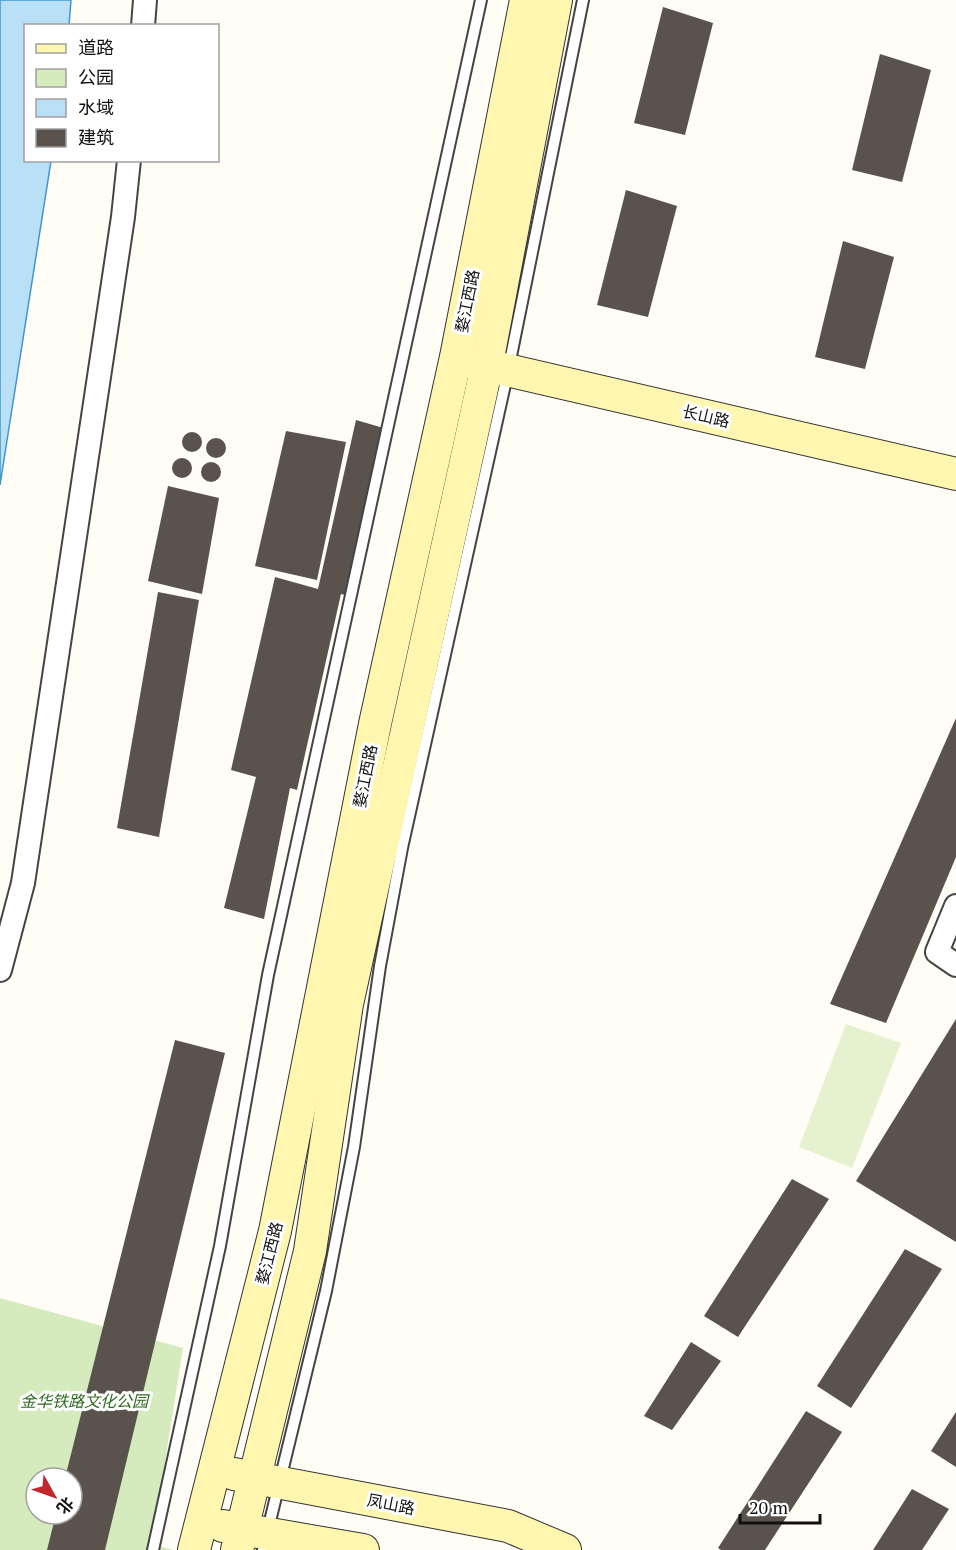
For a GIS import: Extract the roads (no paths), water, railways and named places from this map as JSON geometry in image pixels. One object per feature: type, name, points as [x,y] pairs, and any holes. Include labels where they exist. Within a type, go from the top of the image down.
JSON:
[{"type":"main road","name":"婺江西路","points":[[198,1536],[275,1231],[373,736],[456,357],[526,0]]},
{"type":"main road","name":"婺江西路","points":[[252,1541],[267,1480],[310,1251],[347,1004],[497,368],[556,0]]},
{"type":"main road","name":"长山路","points":[[456,357],[956,474]]},
{"type":"main road","name":"凤山路","points":[[214,1470],[508,1526],[565,1550]]},
{"type":"main road","points":[[198,1536],[363,1550]]},
{"type":"street","points":[[143,24],[145,0]]},
{"type":"street","points":[[0,970],[23,883],[123,217],[129,162]]},
{"type":"street","points":[[956,906],[937,952],[956,964]]},
{"type":"lane","points":[[153,1550],[220,1246],[268,975],[481,0]]},
{"type":"lane","points":[[497,368],[582,0]]},
{"type":"water","points":[[0,0],[71,0],[69,24],[24,24],[24,162],[51,162],[0,485]]},
{"type":"park label","name":"金华铁路文化公园","points":[[84,1401]]}]
